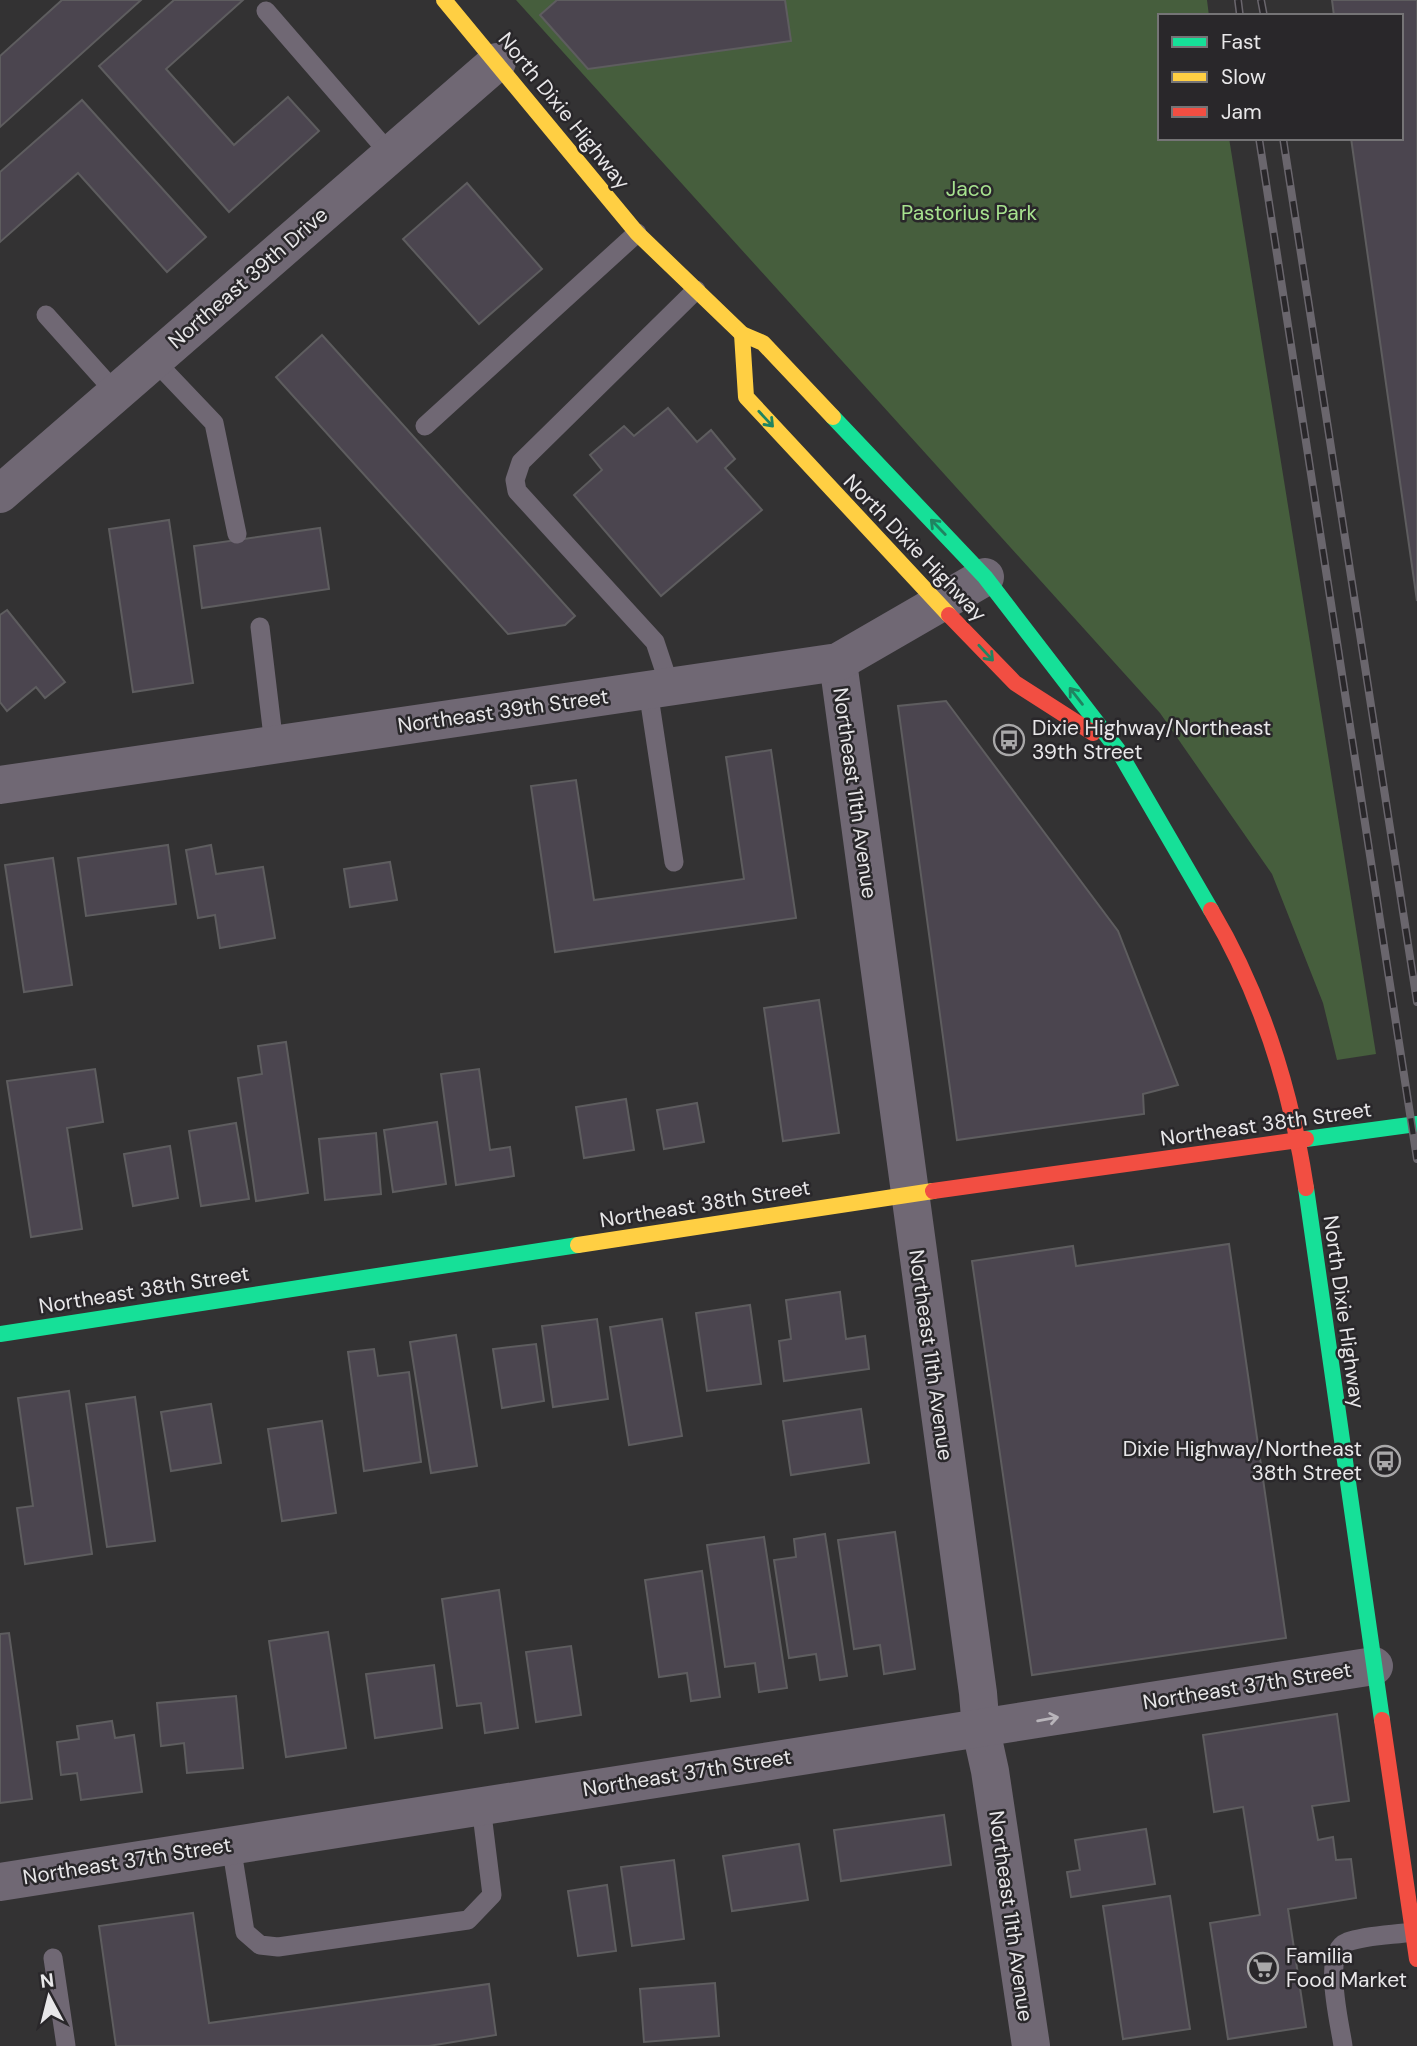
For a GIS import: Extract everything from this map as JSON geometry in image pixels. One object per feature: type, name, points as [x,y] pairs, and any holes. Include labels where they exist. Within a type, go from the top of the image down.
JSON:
[{"type":"main road","name":"North Dixie Highway","points":[[444,0],[637,233],[742,334],[763,343],[985,577],[1118,750],[1240,959],[1281,1065],[1299,1142],[1417,1959]]},
{"type":"main road","name":"North Dixie Highway","points":[[742,334],[746,397],[1015,683],[1118,750]]},
{"type":"main road","name":"Northeast 38th Street","points":[[0,1334],[908,1194],[1417,1124]]},
{"type":"street","name":"Northeast 39th Drive","points":[[5,481],[116,393],[497,62]]},
{"type":"street","name":"Northeast 39th Street","points":[[0,785],[838,662],[985,577]]},
{"type":"street","name":"Northeast 11th Avenue","points":[[838,662],[981,1730],[990,1771],[1031,2046]]},
{"type":"street","name":"Northeast 37th Street","points":[[0,1882],[934,1734],[981,1730],[1374,1666]]},
{"type":"lane","points":[[266,11],[390,155]]},
{"type":"lane","points":[[425,426],[637,233]]},
{"type":"lane","points":[[674,862],[655,642],[517,491],[515,480],[521,461],[696,290]]},
{"type":"lane","points":[[46,315],[116,393]]},
{"type":"lane","points":[[154,360],[214,423],[237,534]]},
{"type":"lane","points":[[260,627],[274,745]]},
{"type":"lane","points":[[231,1845],[245,1932],[260,1945],[278,1947],[468,1920],[492,1895],[481,1806]]},
{"type":"lane","points":[[1343,2046],[1332,1967],[1335,1952],[1346,1942],[1413,1932]]},
{"type":"lane","points":[[53,1958],[66,2046]]},
{"type":"green space","name":"Jaco Pastorius Park","points":[[516,0],[1207,0],[1209,14],[1158,14],[1158,140],[1229,140],[1376,1054],[1337,1060],[1323,1003],[1272,874],[1160,713]]},
{"type":"building","points":[[62,0],[141,0],[0,127],[0,56]]},
{"type":"building","points":[[174,0],[243,0],[166,69],[234,145],[288,97],[319,131],[229,212],[99,66]]},
{"type":"building","points":[[557,0],[785,0],[791,41],[588,69],[540,15]]},
{"type":"building","points":[[1332,0],[1417,0],[1417,601],[1351,140],[1403,140],[1403,14],[1334,14]]},
{"type":"building","points":[[82,100],[206,237],[167,272],[78,173],[0,242],[0,172]]},
{"type":"building","points":[[467,183],[542,269],[479,324],[403,239]]},
{"type":"building","points":[[322,335],[575,616],[565,625],[508,634],[276,377]]},
{"type":"building","points":[[668,408],[697,442],[711,430],[735,459],[725,468],[762,510],[661,596],[574,495],[602,470],[590,455],[624,426],[634,436]]},
{"type":"building","points":[[169,520],[193,683],[133,692],[109,529]]},
{"type":"building","points":[[320,528],[329,589],[202,608],[194,546]]},
{"type":"building","points":[[7,610],[65,682],[45,698],[36,687],[7,711],[0,702],[0,615]]},
{"type":"building","points":[[946,701],[1118,931],[1178,1085],[1143,1094],[1144,1114],[957,1140],[898,706]]},
{"type":"building","points":[[771,750],[796,918],[555,952],[531,786],[576,780],[594,900],[744,879],[726,757]]},
{"type":"building","points":[[168,845],[176,904],[86,916],[78,858]]},
{"type":"building","points":[[211,845],[216,874],[263,867],[275,938],[220,948],[215,915],[198,918],[186,850]]},
{"type":"building","points":[[53,858],[72,985],[24,992],[5,865]]},
{"type":"building","points":[[390,862],[397,900],[350,907],[344,869]]},
{"type":"building","points":[[819,1000],[839,1133],[783,1141],[764,1008]]},
{"type":"building","points":[[286,1042],[308,1193],[256,1201],[238,1078],[262,1074],[258,1046]]},
{"type":"building","points":[[95,1069],[103,1122],[67,1128],[82,1229],[31,1237],[7,1081]]},
{"type":"building","points":[[479,1069],[490,1150],[510,1147],[514,1176],[456,1185],[441,1074]]},
{"type":"building","points":[[626,1099],[634,1150],[584,1158],[576,1107]]},
{"type":"building","points":[[697,1103],[704,1142],[664,1149],[657,1110]]},
{"type":"building","points":[[437,1122],[446,1184],[393,1192],[384,1130]]},
{"type":"building","points":[[236,1123],[249,1199],[201,1206],[189,1131]]},
{"type":"building","points":[[376,1133],[381,1194],[325,1200],[319,1139]]},
{"type":"building","points":[[170,1146],[178,1198],[133,1206],[124,1154]]},
{"type":"building","points":[[1229,1244],[1286,1638],[1032,1675],[972,1261],[1073,1246],[1076,1266]]},
{"type":"building","points":[[840,1292],[846,1339],[865,1336],[869,1369],[784,1381],[779,1341],[791,1339],[786,1300]]},
{"type":"building","points":[[750,1305],[761,1384],[707,1391],[696,1313]]},
{"type":"building","points":[[597,1319],[608,1399],[553,1407],[542,1326]]},
{"type":"building","points":[[662,1319],[682,1436],[629,1445],[610,1327]]},
{"type":"building","points":[[456,1335],[477,1466],[431,1473],[410,1342]]},
{"type":"building","points":[[536,1344],[544,1401],[502,1408],[493,1349]]},
{"type":"building","points":[[374,1349],[378,1376],[409,1372],[421,1462],[364,1471],[348,1352]]},
{"type":"building","points":[[69,1391],[92,1554],[25,1564],[17,1508],[33,1506],[18,1398]]},
{"type":"building","points":[[135,1397],[155,1541],[107,1547],[86,1404]]},
{"type":"building","points":[[211,1404],[221,1463],[171,1471],[161,1412]]},
{"type":"building","points":[[861,1409],[869,1463],[791,1475],[783,1421]]},
{"type":"building","points":[[322,1421],[336,1513],[282,1521],[268,1429]]},
{"type":"building","points":[[895,1532],[915,1669],[884,1674],[880,1645],[854,1649],[838,1540]]},
{"type":"building","points":[[825,1534],[847,1676],[820,1680],[816,1654],[789,1658],[774,1560],[796,1557],[794,1539]]},
{"type":"building","points":[[764,1537],[787,1688],[759,1692],[755,1663],[725,1667],[707,1545]]},
{"type":"building","points":[[702,1571],[720,1697],[691,1701],[687,1673],[659,1677],[645,1580]]},
{"type":"building","points":[[499,1590],[518,1728],[485,1733],[481,1703],[457,1706],[442,1599]]},
{"type":"building","points":[[328,1632],[346,1748],[286,1757],[269,1641]]},
{"type":"building","points":[[9,1633],[32,1799],[0,1803],[0,1634]]},
{"type":"building","points":[[571,1646],[581,1715],[536,1722],[526,1652]]},
{"type":"building","points":[[434,1665],[442,1728],[375,1738],[366,1674]]},
{"type":"building","points":[[236,1696],[243,1768],[187,1773],[184,1743],[161,1746],[157,1703]]},
{"type":"building","points":[[1337,1714],[1349,1801],[1312,1806],[1318,1840],[1333,1837],[1336,1860],[1351,1859],[1356,1898],[1288,1909],[1306,2027],[1228,2039],[1210,1923],[1260,1915],[1243,1807],[1214,1812],[1203,1735]]},
{"type":"building","points":[[112,1721],[115,1738],[134,1735],[142,1792],[81,1800],[77,1773],[61,1775],[57,1742],[79,1739],[77,1726]]},
{"type":"building","points":[[944,1815],[951,1865],[841,1881],[834,1830]]},
{"type":"building","points":[[1146,1829],[1155,1884],[1071,1897],[1067,1872],[1080,1870],[1075,1840]]},
{"type":"building","points":[[799,1844],[808,1900],[732,1911],[723,1856]]},
{"type":"building","points":[[674,1860],[684,1939],[632,1946],[621,1867]]},
{"type":"building","points":[[607,1885],[616,1951],[578,1956],[568,1891]]},
{"type":"building","points":[[1170,1896],[1190,2029],[1123,2039],[1103,1906]]},
{"type":"building","points":[[193,1913],[209,2023],[489,1984],[496,2035],[429,2046],[116,2046],[99,1926]]},
{"type":"building","points":[[715,1983],[719,2036],[644,2042],[640,1989]]},
{"type":"railway","points":[[1238,0],[1240,14]]},
{"type":"railway","points":[[1261,0],[1264,14]]},
{"type":"railway","points":[[1259,140],[1417,1159]]},
{"type":"railway","points":[[1283,140],[1417,1002]]},
{"type":"traffic: fast","points":[[833,417],[985,577],[1118,750],[1211,910]]},
{"type":"traffic: fast","points":[[1306,1139],[1417,1124]]},
{"type":"traffic: fast","points":[[1306,1188],[1382,1720]]},
{"type":"traffic: fast","points":[[0,1334],[578,1245]]},
{"type":"traffic: slow","points":[[444,0],[637,233],[742,334],[763,343],[833,417]]},
{"type":"traffic: slow","points":[[742,334],[746,397],[949,615]]},
{"type":"traffic: slow","points":[[578,1245],[933,1191]]},
{"type":"traffic: jam","points":[[949,615],[1015,683],[1093,733]]},
{"type":"traffic: jam","points":[[1211,910],[1245,976],[1272,1044],[1292,1115],[1306,1188]]},
{"type":"traffic: jam","points":[[933,1191],[1306,1139]]},
{"type":"traffic: jam","points":[[1382,1720],[1417,1959]]},
{"type":"place","name":"Dixie Highway/Northeast 39th Street","points":[[1009,740]]},
{"type":"place","name":"Dixie Highway/Northeast 38th Street","points":[[1385,1461]]},
{"type":"place","name":"Familia Food Market","points":[[1263,1968]]}]
